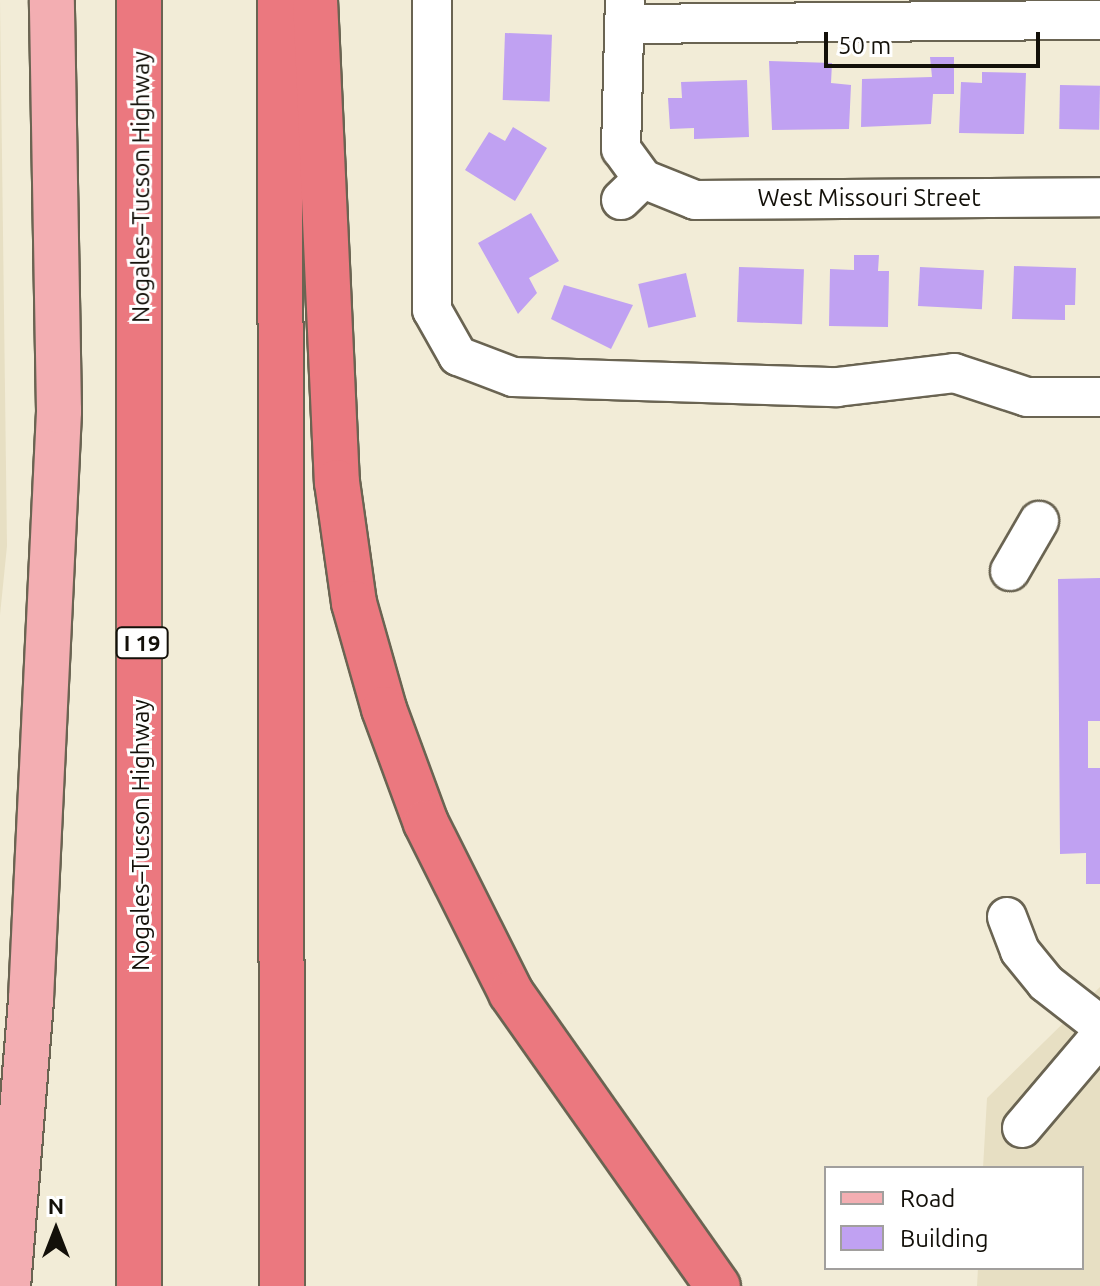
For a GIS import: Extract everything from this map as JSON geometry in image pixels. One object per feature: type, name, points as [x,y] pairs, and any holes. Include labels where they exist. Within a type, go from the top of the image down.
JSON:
[{"type":"highway","name":"Nogales–Tucson Highway","points":[[139,0],[139,1286]]},
{"type":"highway","points":[[280,0],[282,1286]]},
{"type":"highway","points":[[315,0],[337,482],[354,603],[384,709],[426,823],[511,993],[718,1286]]},
{"type":"main road","points":[[8,1286],[33,969],[59,411],[52,0]]},
{"type":"street","points":[[432,0],[432,310],[458,356],[513,377],[837,387],[954,373],[1027,397],[1100,397]]},
{"type":"street","points":[[625,12],[1100,20]]},
{"type":"street","name":"West Missouri Street","points":[[625,12],[621,149],[632,190],[695,200],[1100,197]]},
{"type":"street","points":[[1010,571],[1039,521]]},
{"type":"street","points":[[1007,917],[1020,951],[1046,983],[1100,1025]]},
{"type":"street","points":[[1022,1128],[1100,1036]]},
{"type":"shaded area","points":[[0,0],[7,546],[0,615]]},
{"type":"shaded area","points":[[1100,987],[1100,1286],[977,1286],[978,1270],[1084,1270],[1084,1166],[983,1166],[987,1098]]},
{"type":"building","points":[[505,33],[552,35],[550,102],[503,100]]},
{"type":"building","points":[[930,57],[954,57],[954,94],[933,94],[931,124],[861,127],[862,79],[932,77]]},
{"type":"building","points":[[769,61],[832,63],[831,83],[851,85],[849,129],[772,130]]},
{"type":"building","points":[[982,72],[1026,73],[1024,134],[959,133],[961,82],[982,83]]},
{"type":"building","points":[[747,80],[749,137],[694,139],[694,128],[670,129],[668,98],[682,98],[681,82]]},
{"type":"building","points":[[1060,85],[1100,86],[1099,130],[1059,129]]},
{"type":"building","points":[[513,127],[547,148],[515,201],[465,170],[489,132],[505,141]]},
{"type":"building","points":[[531,213],[559,261],[529,278],[537,293],[518,314],[478,243]]},
{"type":"building","points":[[854,255],[879,255],[878,271],[889,271],[888,327],[829,326],[830,269],[854,270]]},
{"type":"building","points":[[1014,266],[1076,268],[1075,305],[1065,305],[1065,320],[1012,319]]},
{"type":"building","points":[[739,267],[804,269],[802,324],[737,322]]},
{"type":"building","points":[[920,267],[984,270],[982,309],[918,306]]},
{"type":"building","points":[[686,273],[696,317],[648,328],[638,284]]},
{"type":"building","points":[[564,285],[633,305],[611,349],[551,319]]},
{"type":"building","points":[[1100,578],[1100,721],[1088,721],[1088,768],[1100,768],[1100,884],[1086,884],[1086,853],[1060,854],[1058,579]]}]
